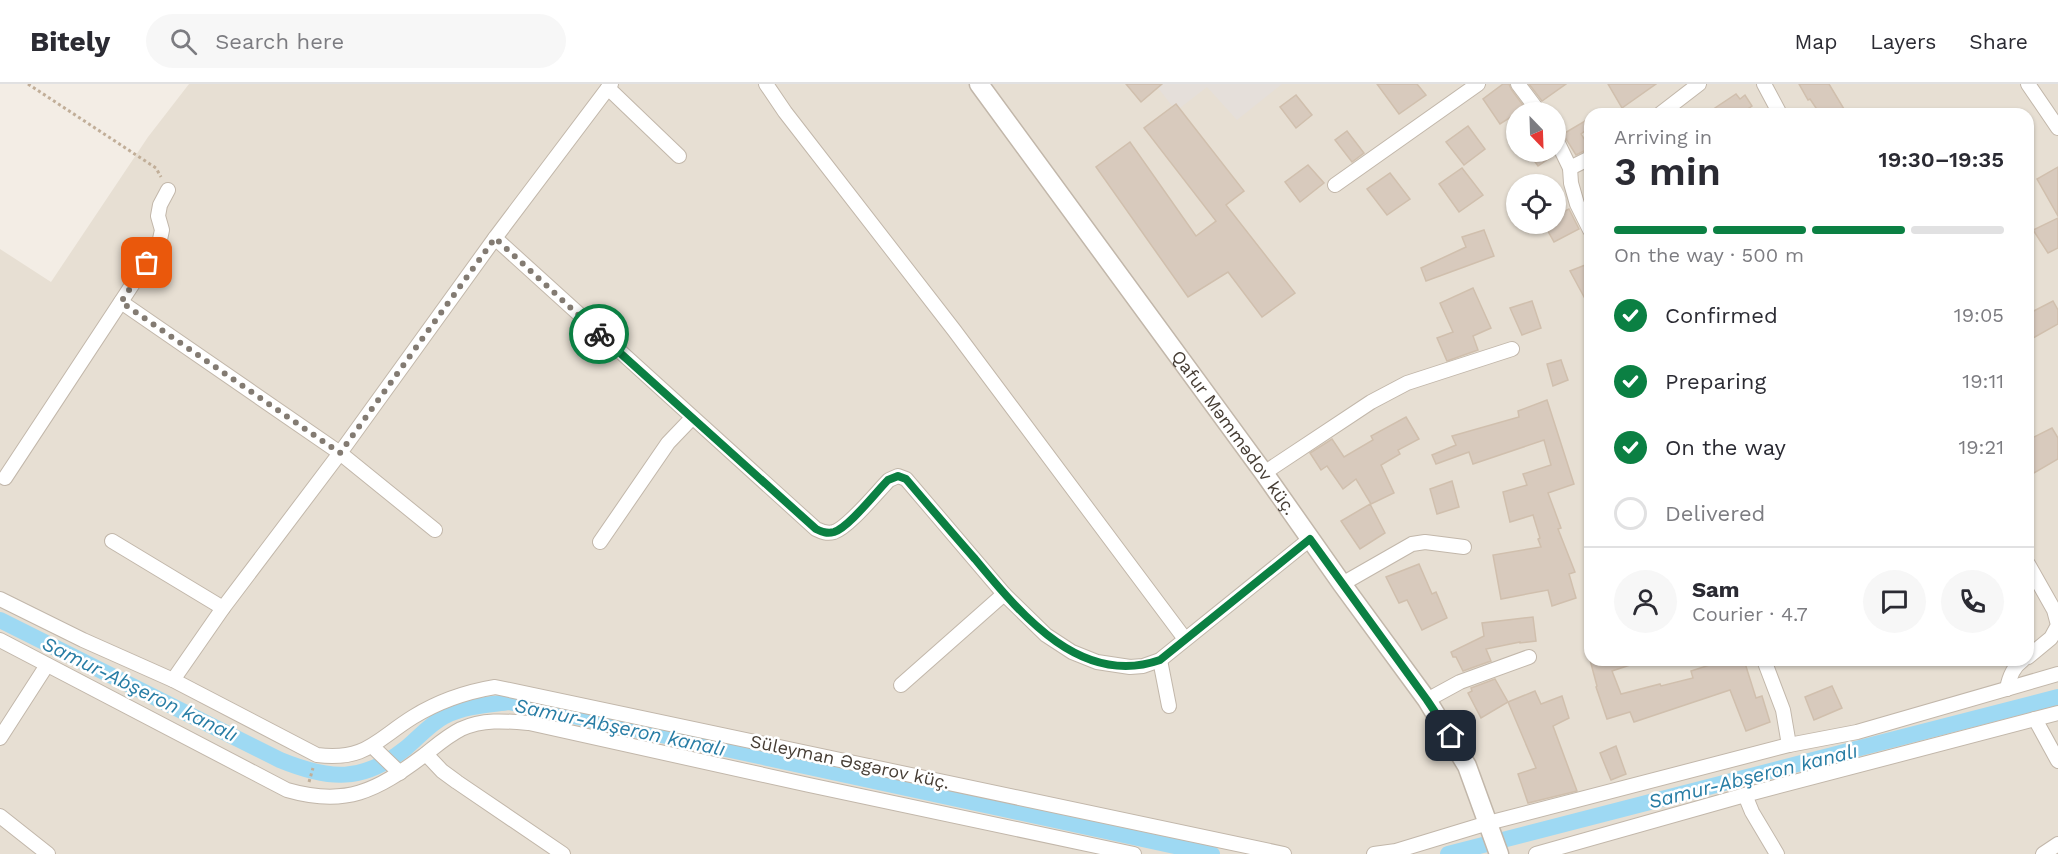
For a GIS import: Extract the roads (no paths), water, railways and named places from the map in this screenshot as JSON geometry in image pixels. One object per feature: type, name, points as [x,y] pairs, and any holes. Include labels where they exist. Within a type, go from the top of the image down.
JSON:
[{"type":"street","points":[[766,84],[785,112],[954,330],[1185,639]]},
{"type":"street","name":"Qafur Məmmədov küç.","points":[[979,84],[1427,700],[1458,747],[1467,766],[1499,854]]},
{"type":"street","points":[[1335,184],[1478,84]]},
{"type":"street","points":[[1518,84],[1532,102]]},
{"type":"street","points":[[1668,108],[1699,84]]},
{"type":"street","points":[[1764,84],[1777,108]]},
{"type":"street","points":[[2028,84],[2058,128]]},
{"type":"street","points":[[173,680],[495,238],[609,86],[680,156]]},
{"type":"street","points":[[1566,160],[1570,168],[1571,183],[1577,204],[1584,218]]},
{"type":"street","points":[[1570,168],[1584,161]]},
{"type":"street","points":[[5,478],[159,244],[162,230],[158,216],[160,204],[168,190]]},
{"type":"street","points":[[495,238],[816,529],[827,533],[836,531],[845,525],[888,480],[898,476],[906,479],[1004,594],[1046,635],[1072,652],[1097,662],[1130,667],[1143,666],[1160,660],[1310,539]]},
{"type":"street","points":[[121,302],[340,453],[435,530]]},
{"type":"street","points":[[1264,473],[1371,402],[1407,383],[1512,349]]},
{"type":"street","points":[[600,542],[668,443],[692,418]]},
{"type":"street","points":[[112,541],[224,608]]},
{"type":"street","points":[[1342,584],[1412,544],[1425,542],[1464,547]]},
{"type":"street","points":[[2034,575],[2054,610],[2058,625],[2050,638],[2034,652]]},
{"type":"street","points":[[901,685],[1004,594]]},
{"type":"street","name":"Süleyman Əsgərov küç.","points":[[0,599],[83,640],[173,680],[317,755],[342,757],[355,754],[373,747],[412,718],[448,698],[495,687],[1284,854]]},
{"type":"street","name":"Süleyman Əsgərov küç.","points":[[0,640],[287,790],[305,795],[321,798],[351,795],[378,785],[400,773],[448,736],[476,724],[498,721],[529,723],[1134,854]]},
{"type":"street","points":[[1427,700],[1460,682],[1529,657]]},
{"type":"street","points":[[1160,660],[1169,706]]},
{"type":"street","points":[[0,738],[47,665]]},
{"type":"street","points":[[1766,666],[1783,710],[1789,745]]},
{"type":"street","points":[[2007,689],[2009,677],[2016,666]]},
{"type":"street","points":[[1374,854],[1396,851],[1488,823],[1789,745],[1857,732],[2058,674]]},
{"type":"street","points":[[1536,854],[1745,795],[2058,713]]},
{"type":"street","points":[[2035,719],[2058,761]]},
{"type":"street","points":[[373,747],[400,773]]},
{"type":"street","points":[[426,754],[442,771],[457,782],[563,854]]},
{"type":"street","points":[[1745,795],[1752,812],[1777,854]]},
{"type":"street","points":[[0,816],[48,854]]},
{"type":"street","points":[[2043,854],[2058,844]]},
{"type":"waterway","name":"Samur-Abşeron kanalı","points":[[0,620],[280,760],[314,771],[345,775],[375,767],[406,748],[445,716],[468,708],[509,702],[1212,854]]},
{"type":"waterway","name":"Samur-Abşeron kanalı","points":[[1448,854],[2058,697]]}]
